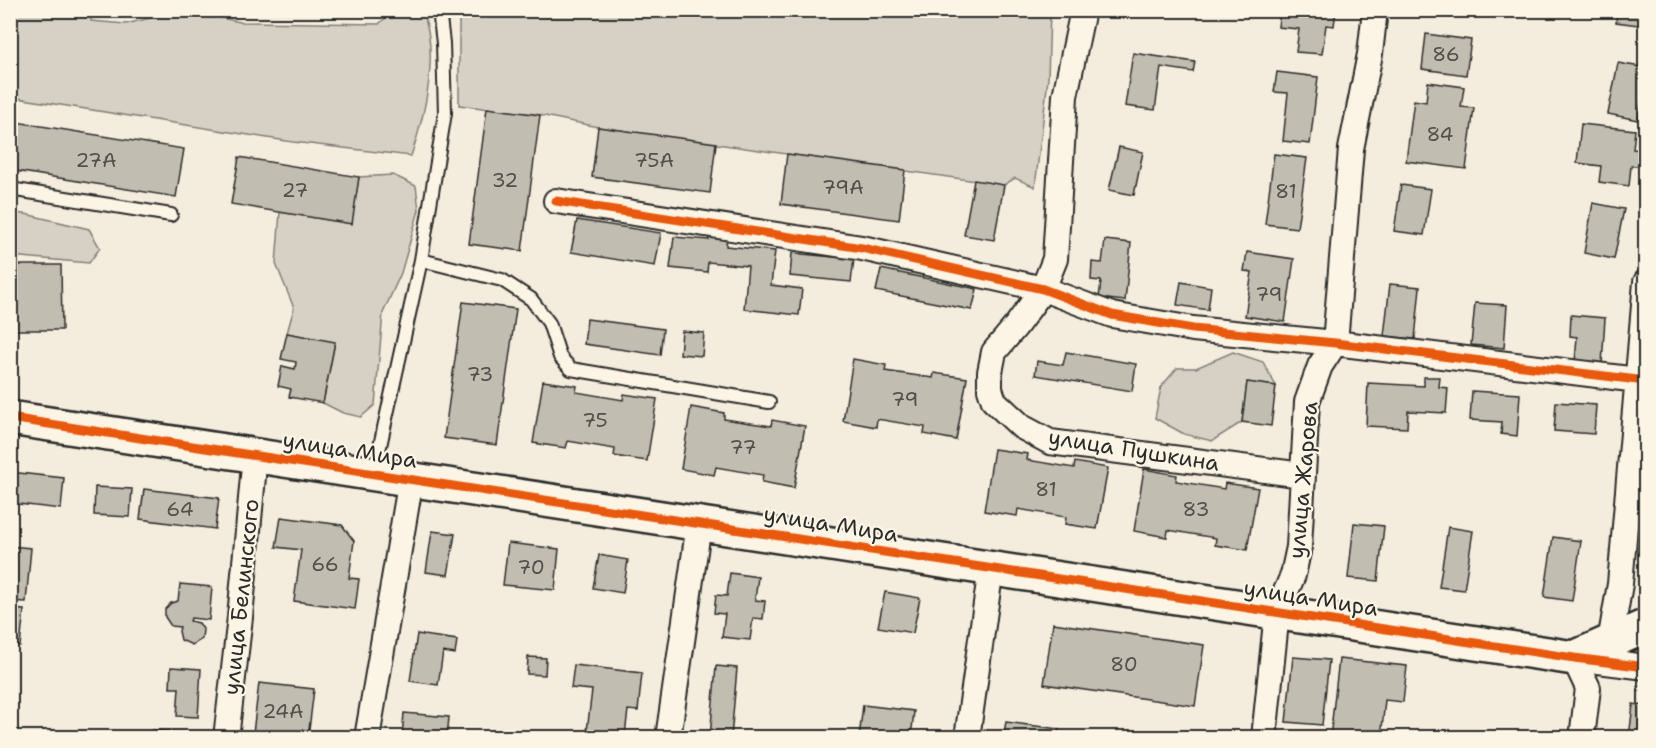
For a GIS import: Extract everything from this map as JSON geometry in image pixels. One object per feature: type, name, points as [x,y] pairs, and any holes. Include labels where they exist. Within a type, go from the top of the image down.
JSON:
[{"type":"street","name":"улица Пушкина","points":[[1083,10],[1065,96],[1055,259],[1043,289],[994,352],[990,372],[990,388],[994,401],[1022,427],[1050,442],[1303,474]]},
{"type":"street","name":"улица Жарова","points":[[1264,738],[1277,612],[1293,575],[1299,547],[1307,402],[1320,366],[1335,343],[1351,148],[1370,54],[1375,10]]},
{"type":"street","points":[[556,201],[862,248],[1043,289],[1112,315],[1193,329],[1335,343],[1641,380]]},
{"type":"street","points":[[1610,642],[1620,584],[1641,380],[1646,282]]},
{"type":"street","name":"улица Мира","points":[[10,418],[1574,658],[1646,667]]},
{"type":"street","name":"улица Белинского","points":[[226,738],[255,455]]},
{"type":"street","points":[[367,738],[411,479]]},
{"type":"street","points":[[668,738],[699,524]]},
{"type":"street","points":[[967,738],[991,568]]},
{"type":"street","points":[[1582,738],[1588,688],[1574,658],[1646,626]]},
{"type":"lane","points":[[374,474],[422,260],[445,113],[444,43],[439,10]]},
{"type":"lane","points":[[10,189],[171,215]]},
{"type":"lane","points":[[422,260],[502,280],[531,299],[549,323],[560,357],[571,369],[769,402]]},
{"type":"shaded area","points":[[185,10],[240,22],[379,24],[392,11],[422,11],[430,45],[430,64],[425,103],[411,156],[293,142],[11,97],[11,11],[92,11],[91,21],[126,24]]},
{"type":"shaded area","points":[[973,10],[974,13],[996,16],[1001,11],[1050,11],[1048,79],[1035,187],[1015,178],[1004,185],[598,127],[540,115],[459,105],[459,11]]},
{"type":"shaded area","points":[[393,175],[416,186],[419,210],[401,273],[383,313],[375,405],[361,417],[343,413],[323,403],[335,342],[287,333],[294,308],[276,264],[280,212],[351,224],[359,177]]},
{"type":"shaded area","points":[[10,213],[25,214],[89,229],[100,248],[89,263],[11,256]]},
{"type":"shaded area","points":[[1233,352],[1263,362],[1276,386],[1247,382],[1242,422],[1212,441],[1184,434],[1155,418],[1161,387],[1177,368],[1196,368]]},
{"type":"building","points":[[1280,10],[1336,10],[1334,26],[1326,25],[1322,54],[1296,52],[1299,29],[1278,27]]},
{"type":"building","points":[[1617,10],[1646,10],[1646,26],[1616,22]]},
{"type":"building","points":[[1426,34],[1471,40],[1466,75],[1422,69]]},
{"type":"building","points":[[1133,53],[1195,62],[1193,72],[1161,67],[1155,110],[1125,106]]},
{"type":"building","points":[[1618,63],[1646,68],[1638,120],[1608,114]]},
{"type":"building","points":[[1277,72],[1318,77],[1310,144],[1283,141],[1288,93],[1274,92]]},
{"type":"building","points":[[1428,82],[1464,87],[1461,107],[1474,108],[1466,169],[1406,161],[1414,100],[1426,102]]},
{"type":"building","points":[[487,108],[540,115],[522,251],[469,244]]},
{"type":"building","points":[[10,121],[184,149],[176,197],[10,170]]},
{"type":"building","points":[[1581,124],[1635,130],[1633,149],[1642,150],[1640,166],[1631,166],[1629,186],[1599,182],[1601,166],[1577,163]]},
{"type":"building","points":[[598,127],[716,143],[710,193],[592,177]]},
{"type":"building","points":[[1119,147],[1143,152],[1134,195],[1109,190]]},
{"type":"building","points":[[787,154],[905,170],[899,220],[781,204]]},
{"type":"building","points":[[1274,154],[1307,158],[1297,228],[1265,224]]},
{"type":"building","points":[[239,157],[359,177],[352,224],[231,204]]},
{"type":"building","points":[[974,180],[1004,185],[994,240],[964,235]]},
{"type":"building","points":[[1401,185],[1431,189],[1424,235],[1394,231]]},
{"type":"building","points":[[1593,203],[1624,209],[1614,259],[1584,253]]},
{"type":"building","points":[[577,220],[661,233],[655,266],[571,252]]},
{"type":"building","points":[[709,235],[727,237],[726,246],[775,251],[771,285],[802,289],[799,315],[744,309],[748,266],[708,262],[707,272],[670,268],[674,237],[709,240]]},
{"type":"building","points":[[1105,240],[1131,243],[1125,301],[1099,298],[1101,281],[1091,280],[1092,262],[1102,263]]},
{"type":"building","points":[[1247,252],[1294,259],[1285,322],[1245,316],[1252,272],[1244,271]]},
{"type":"building","points":[[792,253],[854,259],[851,282],[790,276]]},
{"type":"building","points":[[10,265],[61,265],[62,330],[10,330]]},
{"type":"building","points":[[881,269],[977,289],[972,310],[876,291]]},
{"type":"building","points":[[1181,282],[1211,287],[1208,310],[1177,305]]},
{"type":"building","points":[[1390,284],[1420,287],[1415,339],[1384,336]]},
{"type":"building","points":[[463,302],[516,309],[497,445],[444,438]]},
{"type":"building","points":[[1475,303],[1507,305],[1504,348],[1471,345]]},
{"type":"building","points":[[1571,315],[1605,318],[1602,364],[1575,362],[1577,337],[1570,336]]},
{"type":"building","points":[[587,319],[663,329],[660,355],[584,344]]},
{"type":"building","points":[[682,331],[704,333],[702,356],[680,354]]},
{"type":"building","points":[[287,333],[335,342],[323,403],[289,397],[291,389],[278,386],[282,366],[295,369],[296,362],[281,359]]},
{"type":"building","points":[[1066,352],[1136,364],[1132,391],[1035,375],[1037,361],[1063,365]]},
{"type":"building","points":[[853,359],[886,365],[885,371],[933,378],[934,373],[967,378],[956,440],[924,434],[925,427],[877,419],[876,427],[843,421]]},
{"type":"building","points":[[1424,377],[1440,377],[1439,387],[1448,388],[1446,413],[1408,411],[1407,428],[1366,426],[1368,383],[1424,386]]},
{"type":"building","points":[[543,381],[577,386],[576,392],[623,400],[624,394],[657,399],[647,461],[614,456],[615,449],[568,441],[566,448],[533,443]]},
{"type":"building","points":[[1247,382],[1276,386],[1271,426],[1242,422]]},
{"type":"building","points":[[1472,391],[1520,394],[1517,436],[1501,434],[1502,422],[1470,420]]},
{"type":"building","points":[[1556,402],[1596,405],[1594,434],[1554,431]]},
{"type":"building","points":[[691,407],[724,413],[724,419],[771,426],[772,420],[805,426],[794,488],[762,482],[763,475],[716,467],[714,475],[681,469]]},
{"type":"building","points":[[994,449],[1028,454],[1027,460],[1074,468],[1075,462],[1108,468],[1097,529],[1065,524],[1066,517],[1018,509],[1017,516],[984,511]]},
{"type":"building","points":[[1144,469],[1177,475],[1176,481],[1224,489],[1225,483],[1258,488],[1247,550],[1215,545],[1216,538],[1168,530],[1167,537],[1134,531]]},
{"type":"building","points":[[10,472],[64,478],[61,509],[10,503]]},
{"type":"building","points":[[95,487],[132,489],[130,517],[94,515]]},
{"type":"building","points":[[144,489],[219,498],[215,529],[140,519]]},
{"type":"building","points":[[281,517],[342,525],[354,541],[349,578],[359,579],[355,609],[294,601],[301,550],[276,547]]},
{"type":"building","points":[[1354,523],[1384,526],[1378,581],[1348,578]]},
{"type":"building","points":[[1448,527],[1473,531],[1464,590],[1439,587]]},
{"type":"building","points":[[432,531],[455,534],[448,575],[426,572]]},
{"type":"building","points":[[1553,537],[1581,541],[1572,601],[1544,597]]},
{"type":"building","points":[[508,543],[559,549],[555,590],[503,585]]},
{"type":"building","points":[[10,546],[31,548],[26,602],[10,601]]},
{"type":"building","points":[[599,555],[628,560],[623,593],[593,588]]},
{"type":"building","points":[[730,573],[758,577],[755,600],[765,601],[763,619],[753,618],[750,640],[722,637],[725,614],[714,613],[716,595],[727,596]]},
{"type":"building","points":[[180,584],[212,587],[209,620],[191,618],[190,621],[199,623],[203,629],[202,639],[192,645],[181,640],[180,627],[171,626],[165,617],[165,609],[171,603],[178,601]]},
{"type":"building","points":[[885,592],[920,598],[913,633],[878,627]]},
{"type":"building","points":[[10,609],[24,610],[20,646],[10,645]]},
{"type":"building","points":[[1053,623],[1204,645],[1195,706],[1044,684]]},
{"type":"building","points":[[417,634],[457,640],[455,654],[443,652],[438,685],[410,681]]},
{"type":"building","points":[[528,657],[546,658],[545,675],[527,674]]},
{"type":"building","points":[[1293,657],[1329,660],[1322,725],[1286,722]]},
{"type":"building","points":[[1339,659],[1407,666],[1403,702],[1385,700],[1381,738],[1330,738]]},
{"type":"building","points":[[574,665],[642,673],[638,711],[628,710],[625,735],[587,731],[592,690],[571,688]]},
{"type":"building","points":[[716,666],[737,668],[731,738],[710,738]]},
{"type":"building","points":[[171,667],[201,669],[198,717],[177,716],[179,688],[170,688]]},
{"type":"building","points":[[259,683],[314,689],[308,738],[253,733]]},
{"type":"building","points":[[1633,704],[1646,706],[1646,738],[1629,738]]},
{"type":"building","points":[[863,705],[914,711],[911,738],[859,738]]},
{"type":"building","points":[[404,713],[449,717],[447,738],[402,737]]},
{"type":"building","points":[[1006,722],[1059,729],[1058,738],[1003,738]]},
{"type":"building","points":[[152,730],[191,733],[191,738],[152,738]]},
{"type":"cycle path","points":[[556,201],[862,248],[1043,289],[1112,315],[1193,329],[1335,343],[1646,381]]},
{"type":"cycle path","points":[[10,418],[1574,658],[1646,667]]}]
